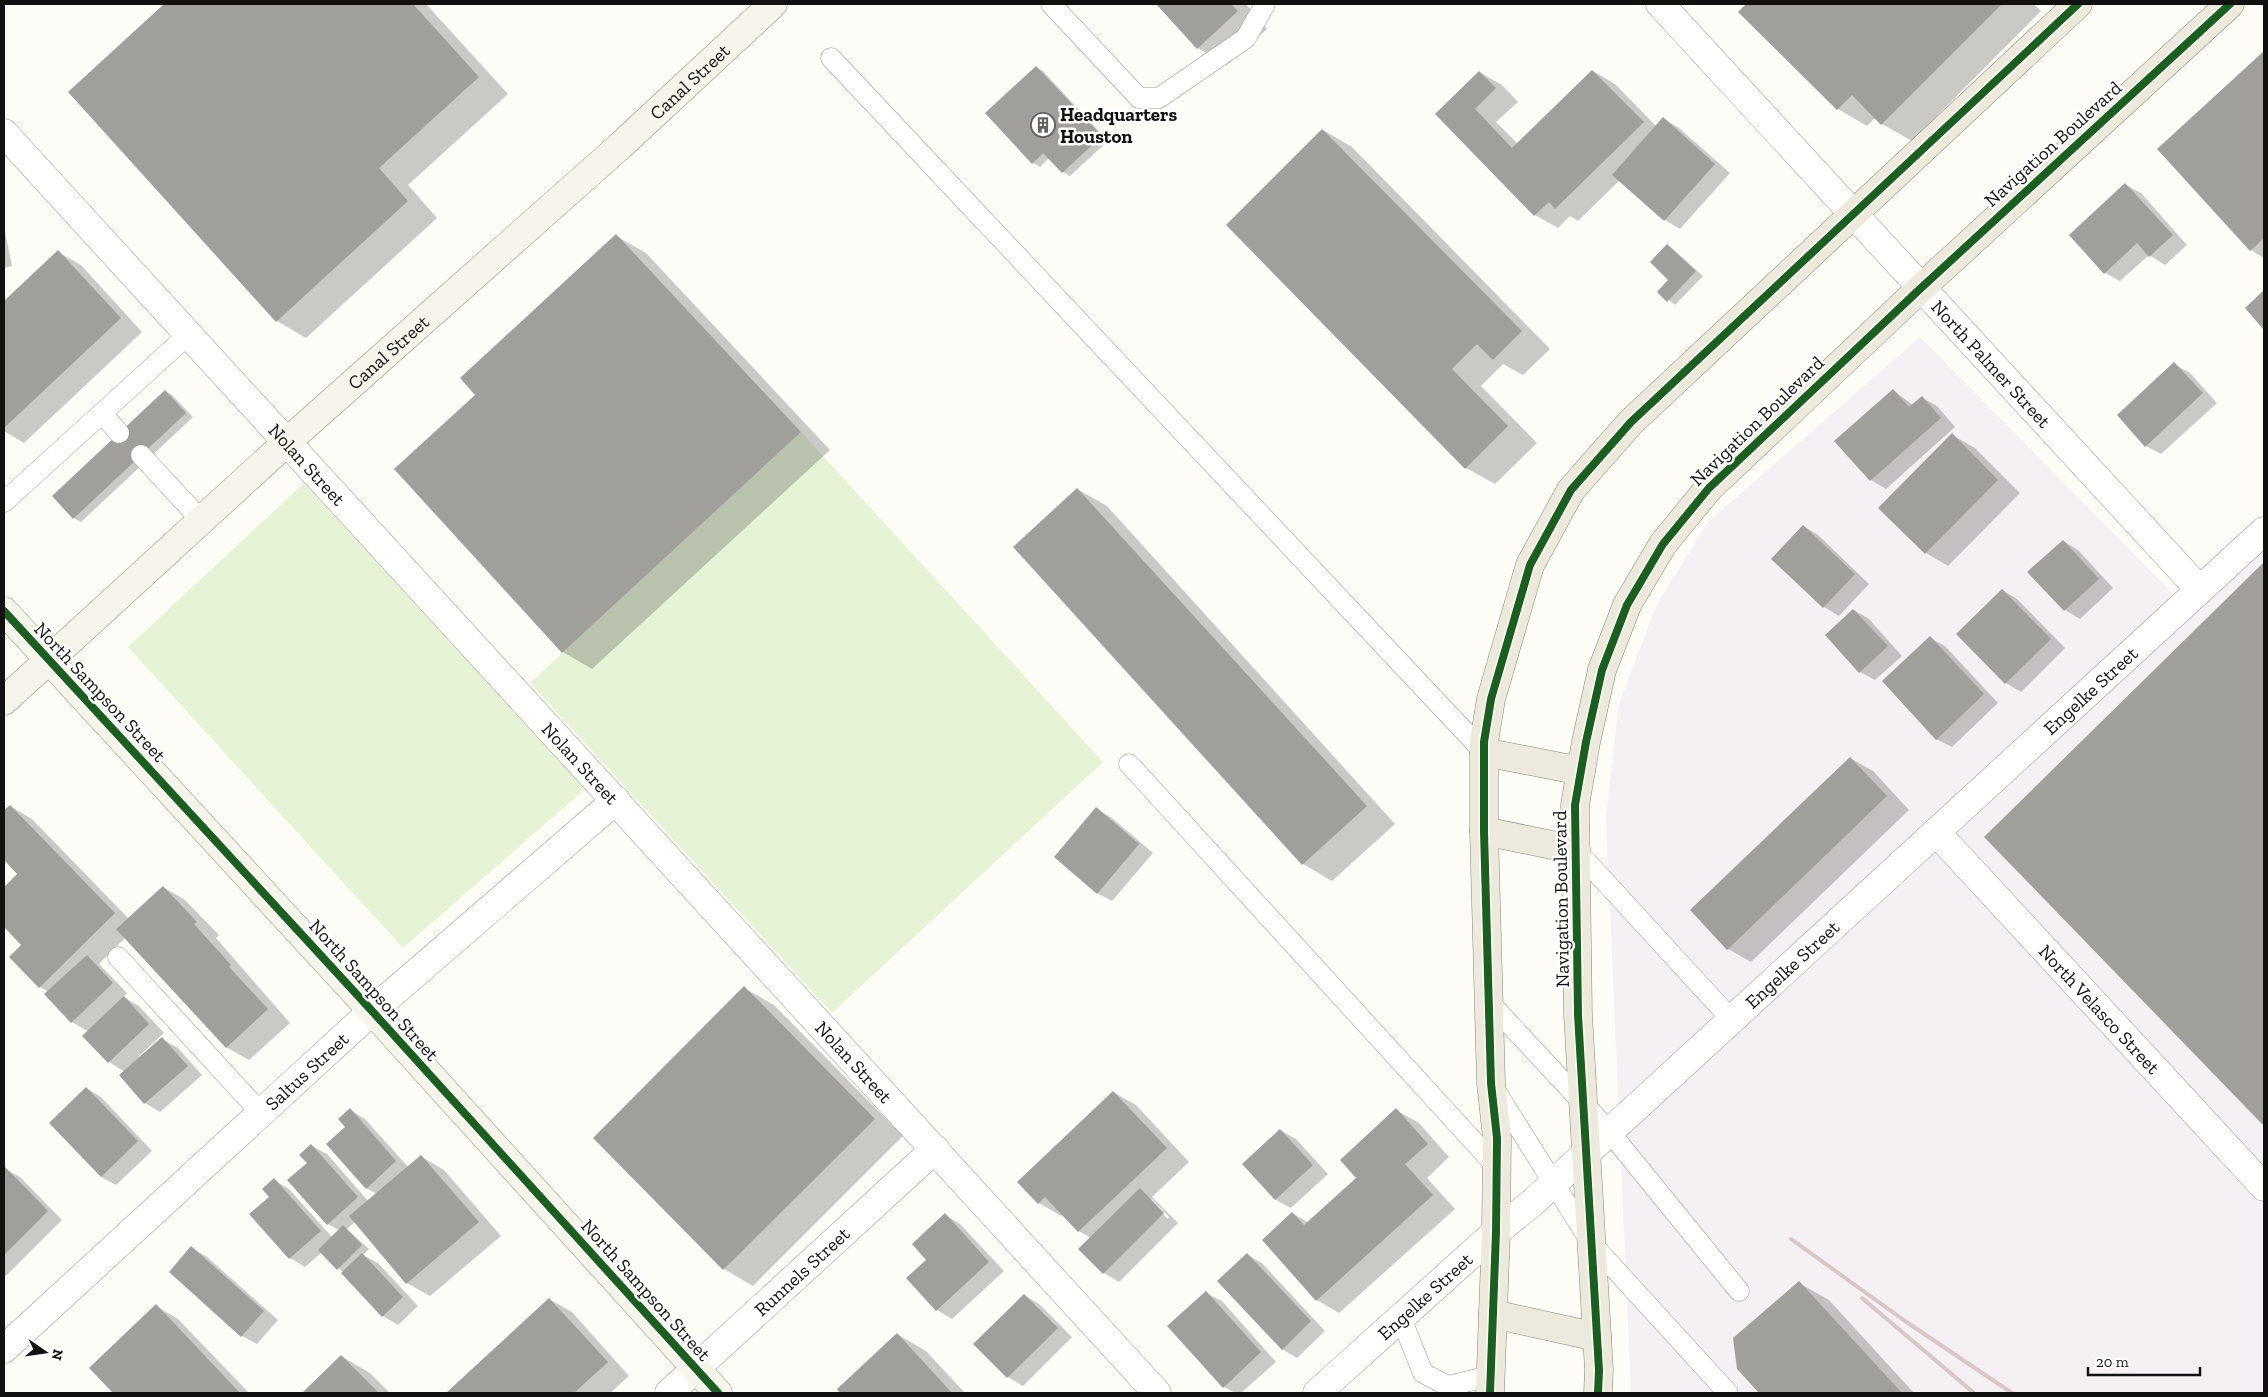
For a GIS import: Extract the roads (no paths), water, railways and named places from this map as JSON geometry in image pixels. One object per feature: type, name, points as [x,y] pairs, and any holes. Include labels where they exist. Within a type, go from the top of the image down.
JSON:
[{"type":"main road","name":"Canal Street","points":[[4,700],[288,441],[619,147],[773,4]]},
{"type":"main road","points":[[1490,1384],[1496,1232],[1496,1138],[1491,1083],[1488,1002],[1484,752],[1491,699],[1530,566],[1571,490],[1631,422],[2078,4]]},
{"type":"main road","name":"Navigation Boulevard","points":[[1598,1393],[1597,1337],[1578,1015],[1575,805],[1602,670],[1627,605],[1663,544],[1709,488],[1920,288],[2230,4]]},
{"type":"main road","name":"North Sampson Street","points":[[4,611],[372,1011],[718,1393]]},
{"type":"main road","points":[[1484,752],[1581,771]]},
{"type":"main road","points":[[1484,832],[1576,850]]},
{"type":"main road","points":[[1492,1314],[1597,1337]]},
{"type":"street","name":"North Palmer Street","points":[[1660,4],[2200,590]]},
{"type":"street","name":"Nolan Street","points":[[4,133],[288,441],[1157,1393]]},
{"type":"street","name":"Engelke Street","points":[[1317,1393],[1496,1232],[1532,1203],[1608,1130],[2264,531]]},
{"type":"street","name":"Saltus Street","points":[[4,1349],[372,1011],[616,800]]},
{"type":"street","name":"North Velasco Street","points":[[1936,832],[2264,1187]]},
{"type":"street","name":"Runnels Street","points":[[669,1393],[935,1149]]},
{"type":"lane","points":[[1051,4],[1139,98],[1159,98],[1246,38],[1265,4]]},
{"type":"lane","points":[[831,58],[1484,752]]},
{"type":"lane","points":[[4,502],[189,334]]},
{"type":"lane","points":[[102,413],[119,433]]},
{"type":"lane","points":[[141,455],[201,520]]},
{"type":"lane","points":[[1128,764],[1496,1166]]},
{"type":"lane","points":[[1576,850],[1731,1019]]},
{"type":"lane","points":[[118,957],[261,1112]]},
{"type":"lane","points":[[1488,1002],[1608,1130],[1739,1291]]},
{"type":"lane","points":[[1491,1083],[1592,1244],[1728,1393]]},
{"type":"lane","points":[[1401,1318],[1423,1373],[1448,1386],[1490,1384]]},
{"type":"railway","points":[[1791,1239],[1905,1321],[2012,1393]]},
{"type":"railway","points":[[1862,1298],[1974,1393]]},
{"type":"place","name":"Headquarters Houston","points":[[1043,125]]}]
